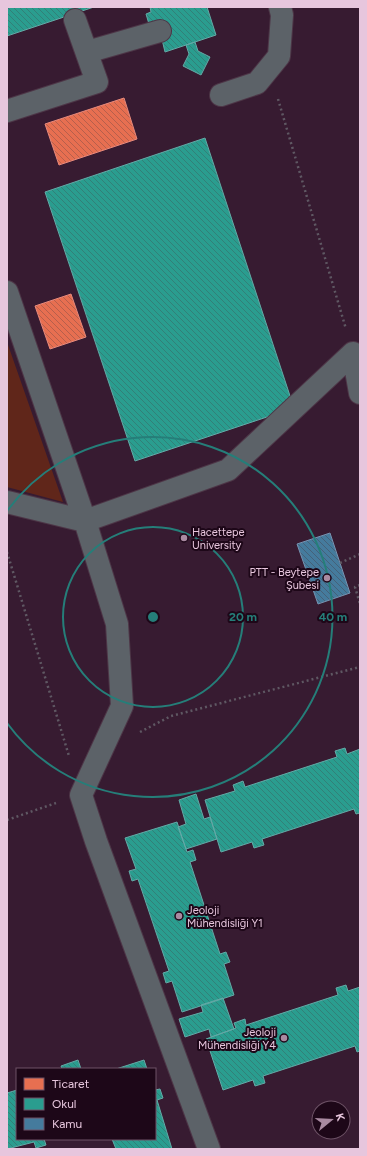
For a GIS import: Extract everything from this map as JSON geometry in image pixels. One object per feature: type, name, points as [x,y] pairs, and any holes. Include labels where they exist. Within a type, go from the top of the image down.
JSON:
[{"type":"street","points":[[220,95],[257,84],[279,56],[282,15],[280,7]]},
{"type":"street","points":[[7,111],[97,82],[75,20]]},
{"type":"street","points":[[86,52],[160,31]]},
{"type":"street","points":[[7,292],[13,328],[85,521],[117,624],[122,706],[81,795],[209,1149]]},
{"type":"street","points":[[353,353],[360,393]]},
{"type":"street","points":[[7,502],[85,521],[228,470],[353,353]]},
{"type":"path","points":[[269,68],[353,353]]},
{"type":"path","points":[[7,552],[81,795],[7,820]]},
{"type":"path","points":[[340,563],[360,554]]},
{"type":"path","points":[[360,585],[355,587],[360,604]]},
{"type":"path","points":[[140,733],[171,716],[360,667]]},
{"type":"shaded area","points":[[7,342],[63,502],[7,487]]},
{"type":"building: Ticaret","points":[[124,98],[137,139],[59,165],[45,124]]},
{"type":"building: Ticaret","points":[[71,294],[86,337],[50,349],[35,306]]},
{"type":"building: Okul","points":[[7,7],[94,7],[7,36]]},
{"type":"building: Okul","points":[[150,7],[207,7],[216,35],[165,52],[160,31],[149,24],[146,14],[151,12]]},
{"type":"building: Okul","points":[[195,42],[198,51],[210,57],[201,75],[183,66],[189,54],[186,45]]},
{"type":"building: Okul","points":[[205,138],[294,408],[135,461],[45,192]]},
{"type":"building: Okul","points":[[345,748],[347,754],[360,749],[360,813],[356,814],[354,809],[262,839],[264,845],[254,848],[252,842],[221,852],[205,800],[235,791],[233,785],[243,781],[245,787],[337,757],[335,751]]},
{"type":"building: Okul","points":[[196,794],[204,819],[210,817],[217,839],[186,849],[178,827],[186,824],[179,800]]},
{"type":"building: Okul","name":"Jeoloji Mühendisliği Y1","points":[[177,822],[187,852],[193,850],[196,860],[190,862],[220,954],[226,952],[230,962],[224,964],[234,995],[182,1012],[172,981],[166,983],[163,973],[169,971],[138,879],[132,881],[129,871],[136,869],[125,838]]},
{"type":"building: Okul","name":"Jeoloji Mühendisliği Y4","points":[[346,985],[348,991],[360,987],[360,1051],[357,1052],[355,1046],[263,1076],[265,1083],[255,1086],[253,1080],[223,1090],[206,1039],[236,1028],[234,1023],[245,1019],[246,1025],[338,995],[336,988]]},
{"type":"building: Okul","points":[[223,998],[234,1029],[211,1037],[209,1029],[185,1037],[179,1019],[203,1012],[201,1005]]},
{"type":"building: Okul","points":[[78,1060],[81,1068],[62,1068],[61,1066]]},
{"type":"building: Okul","points":[[144,1060],[147,1068],[119,1068]]},
{"type":"building: Okul","points":[[160,1089],[163,1098],[157,1100],[172,1149],[116,1149],[112,1140],[156,1140],[156,1090]]},
{"type":"building: Okul","points":[[16,1090],[16,1140],[44,1140],[46,1145],[36,1148],[34,1142],[7,1149],[7,1093]]},
{"type":"building: Kamu","name":"PTT - Beytepe Şubesi","points":[[330,533],[350,593],[318,604],[297,544]]},
{"type":"place","name":"Hacettepe University","points":[[184,538]]},
{"type":"place","name":"PTT - Beytepe Şubesi","points":[[327,578]]},
{"type":"place","name":"Jeoloji Mühendisliği Y1","points":[[179,916]]},
{"type":"place","name":"Jeoloji Mühendisliği Y4","points":[[284,1038]]}]
